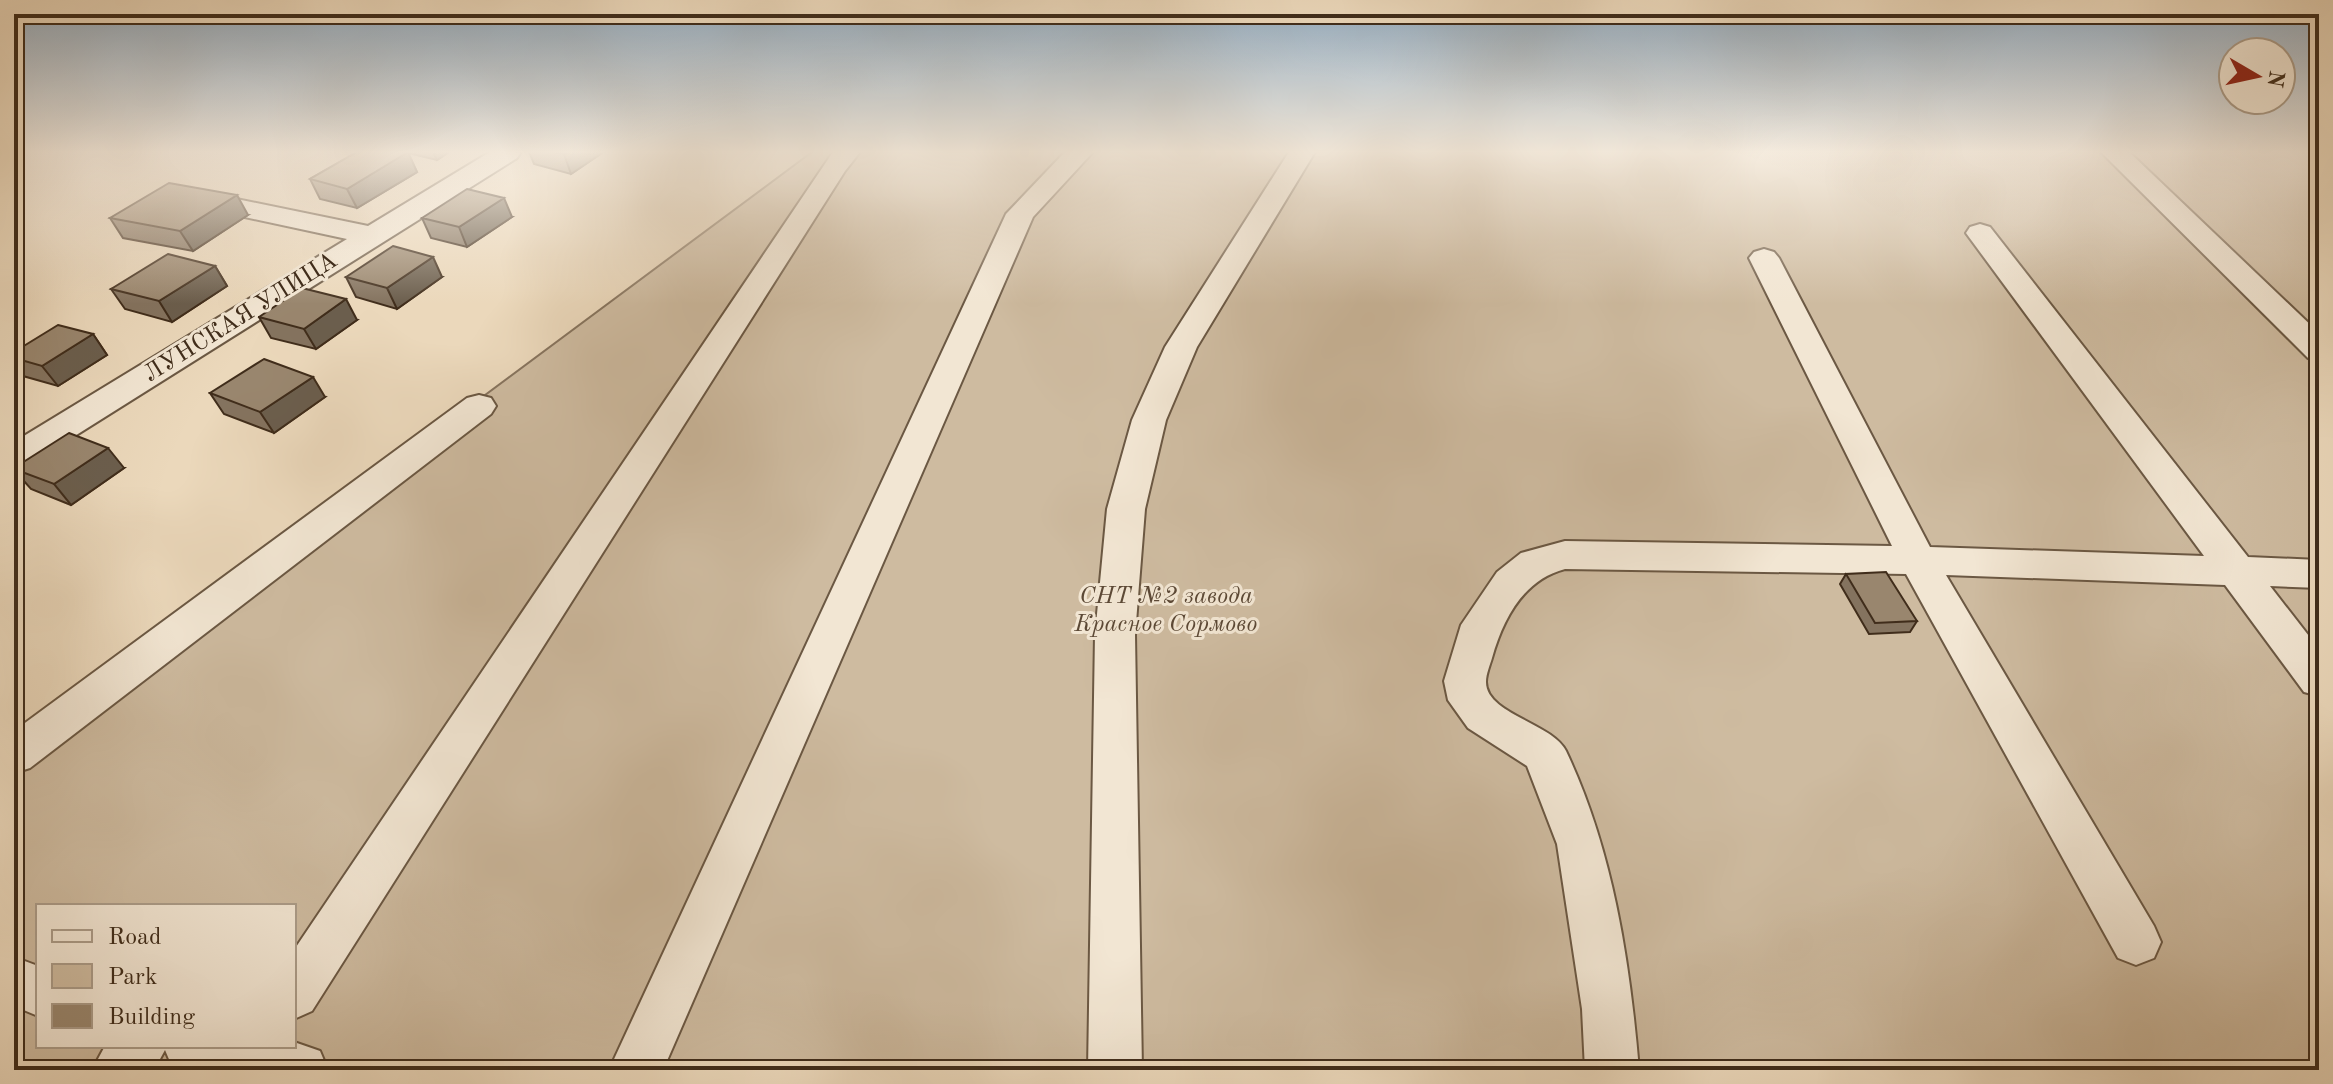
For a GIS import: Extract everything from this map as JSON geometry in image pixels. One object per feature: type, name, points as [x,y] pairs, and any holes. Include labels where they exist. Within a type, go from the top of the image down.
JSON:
[{"type":"street","name":"ЛУНСКАЯ УЛИЦА","points":[[14,458],[426,203]]},
{"type":"street","points":[[296,991],[810,203]]},
{"type":"street","points":[[636,1070],[1020,214],[1031,203]]},
{"type":"street","points":[[1115,1070],[1115,635],[1126,509],[1149,420],[1181,347],[1271,203]]},
{"type":"street","points":[[2166,203],[2319,351]]},
{"type":"street","points":[[222,204],[372,236]]},
{"type":"street","points":[[1980,233],[2319,680]]},
{"type":"street","points":[[1764,258],[1918,560],[2136,942]]},
{"type":"street","points":[[14,755],[479,406]]},
{"type":"street","points":[[1612,1070],[1608,1009],[1580,844],[1545,754],[1483,716],[1469,700],[1465,681],[1481,625],[1511,582],[1535,563],[1565,555],[1918,560],[2319,574]]},
{"type":"street","points":[[14,981],[36,990]]},
{"type":"street","points":[[119,1070],[138,1048]]},
{"type":"street","points":[[204,1048],[271,1058]]},
{"type":"green space","name":"СНТ №2 завода Красное Сормово","points":[[744,203],[2319,203],[2319,1070],[14,1070],[14,745]]},
{"type":"building","points":[[136,203],[225,203],[180,231],[110,218]]},
{"type":"building","points":[[446,203],[497,203],[459,227],[422,218]]},
{"type":"building","points":[[393,246],[433,257],[387,288],[346,277]]},
{"type":"building","points":[[168,254],[215,266],[159,301],[111,289]]},
{"type":"building","points":[[302,288],[346,299],[304,329],[259,317]]},
{"type":"building","points":[[58,325],[93,334],[42,366],[14,358],[14,352]]},
{"type":"building","points":[[264,359],[313,377],[260,412],[210,393]]},
{"type":"building","points":[[69,433],[108,448],[54,484],[14,469],[14,468]]},
{"type":"building","points":[[1886,572],[1917,621],[1875,623],[1846,574]]},
{"type":"building","points":[[160,1063],[212,1070],[155,1070]]}]
